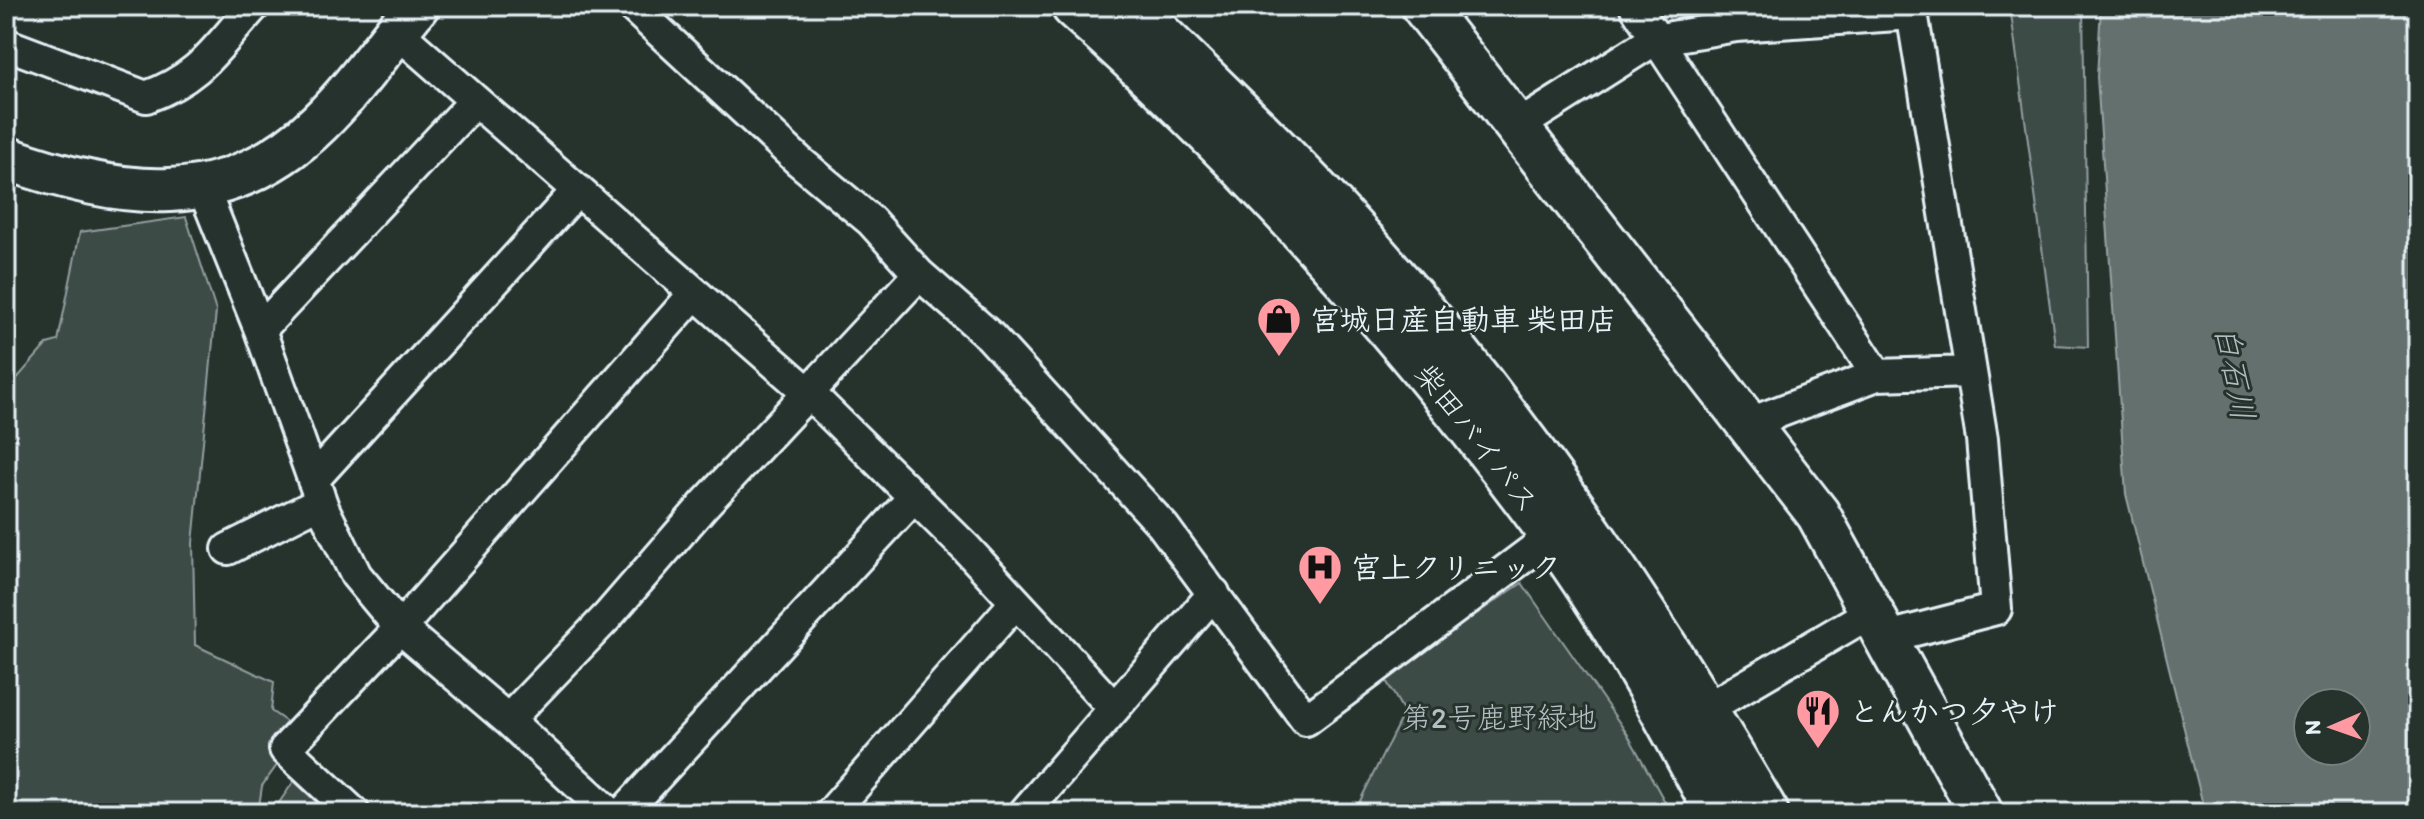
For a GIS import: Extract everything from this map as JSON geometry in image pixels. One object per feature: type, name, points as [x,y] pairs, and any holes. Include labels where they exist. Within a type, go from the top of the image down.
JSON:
[{"type":"highway","name":"柴田バイパス","points":[[1074,6],[1297,222],[1405,345],[1553,535],[1633,664],[1718,813]]},
{"type":"highway","name":"柴田バイパス","points":[[1130,6],[1331,207],[1497,404],[1580,518],[1706,709],[1766,813]]},
{"type":"street","points":[[6,44],[146,97],[168,89],[198,71],[254,6]]},
{"type":"street","points":[[632,6],[799,161],[871,221],[919,274],[990,336],[1163,526],[1306,720],[1553,535]]},
{"type":"street","points":[[1423,6],[1818,514],[1981,813]]},
{"type":"street","points":[[1635,6],[1654,40],[1749,175],[1877,375]]},
{"type":"street","points":[[1518,126],[1654,40],[1734,16],[1912,10],[1982,439],[1996,609],[1880,624],[1706,709]]},
{"type":"street","points":[[6,158],[103,188],[174,192],[203,188],[275,159],[297,141],[319,122],[407,19],[475,101],[810,394],[1016,602],[1113,707]]},
{"type":"street","points":[[260,330],[475,101]]},
{"type":"street","points":[[203,188],[260,330],[317,491],[356,575],[400,628],[508,720],[609,813]]},
{"type":"street","points":[[228,549],[317,491],[578,190]]},
{"type":"street","points":[[508,720],[607,617],[704,505],[919,274]]},
{"type":"street","points":[[354,813],[285,749],[400,628],[695,293]]},
{"type":"street","points":[[1747,424],[1877,375],[1970,372]]},
{"type":"street","points":[[623,813],[914,497]]},
{"type":"street","points":[[1024,813],[1214,593]]},
{"type":"street","points":[[831,813],[1016,602]]},
{"type":"green space","points":[[1662,6],[1726,6],[1727,16],[1674,27]]},
{"type":"green space","points":[[2010,6],[2083,6],[2088,347],[2055,345]]},
{"type":"green space","points":[[186,217],[216,311],[193,543],[195,645],[274,682],[271,711],[301,732],[262,786],[258,813],[6,813],[6,391],[47,344],[58,341],[80,232]]},
{"type":"green space","name":"第2号鹿野緑地","points":[[1522,583],[1628,735],[1671,813],[1354,813],[1404,712],[1384,677]]},
{"type":"green space","points":[[294,781],[328,813],[272,813]]},
{"type":"water","name":"白石川","points":[[2101,6],[2418,6],[2418,813],[2205,813],[2126,494],[2097,77]]},
{"type":"place","name":"宮城日産自動車 柴田店","points":[[1279,358]]},
{"type":"place","name":"宮上クリニック","points":[[1320,606]]},
{"type":"place","name":"とんかつ夕やけ","points":[[1818,750]]}]
